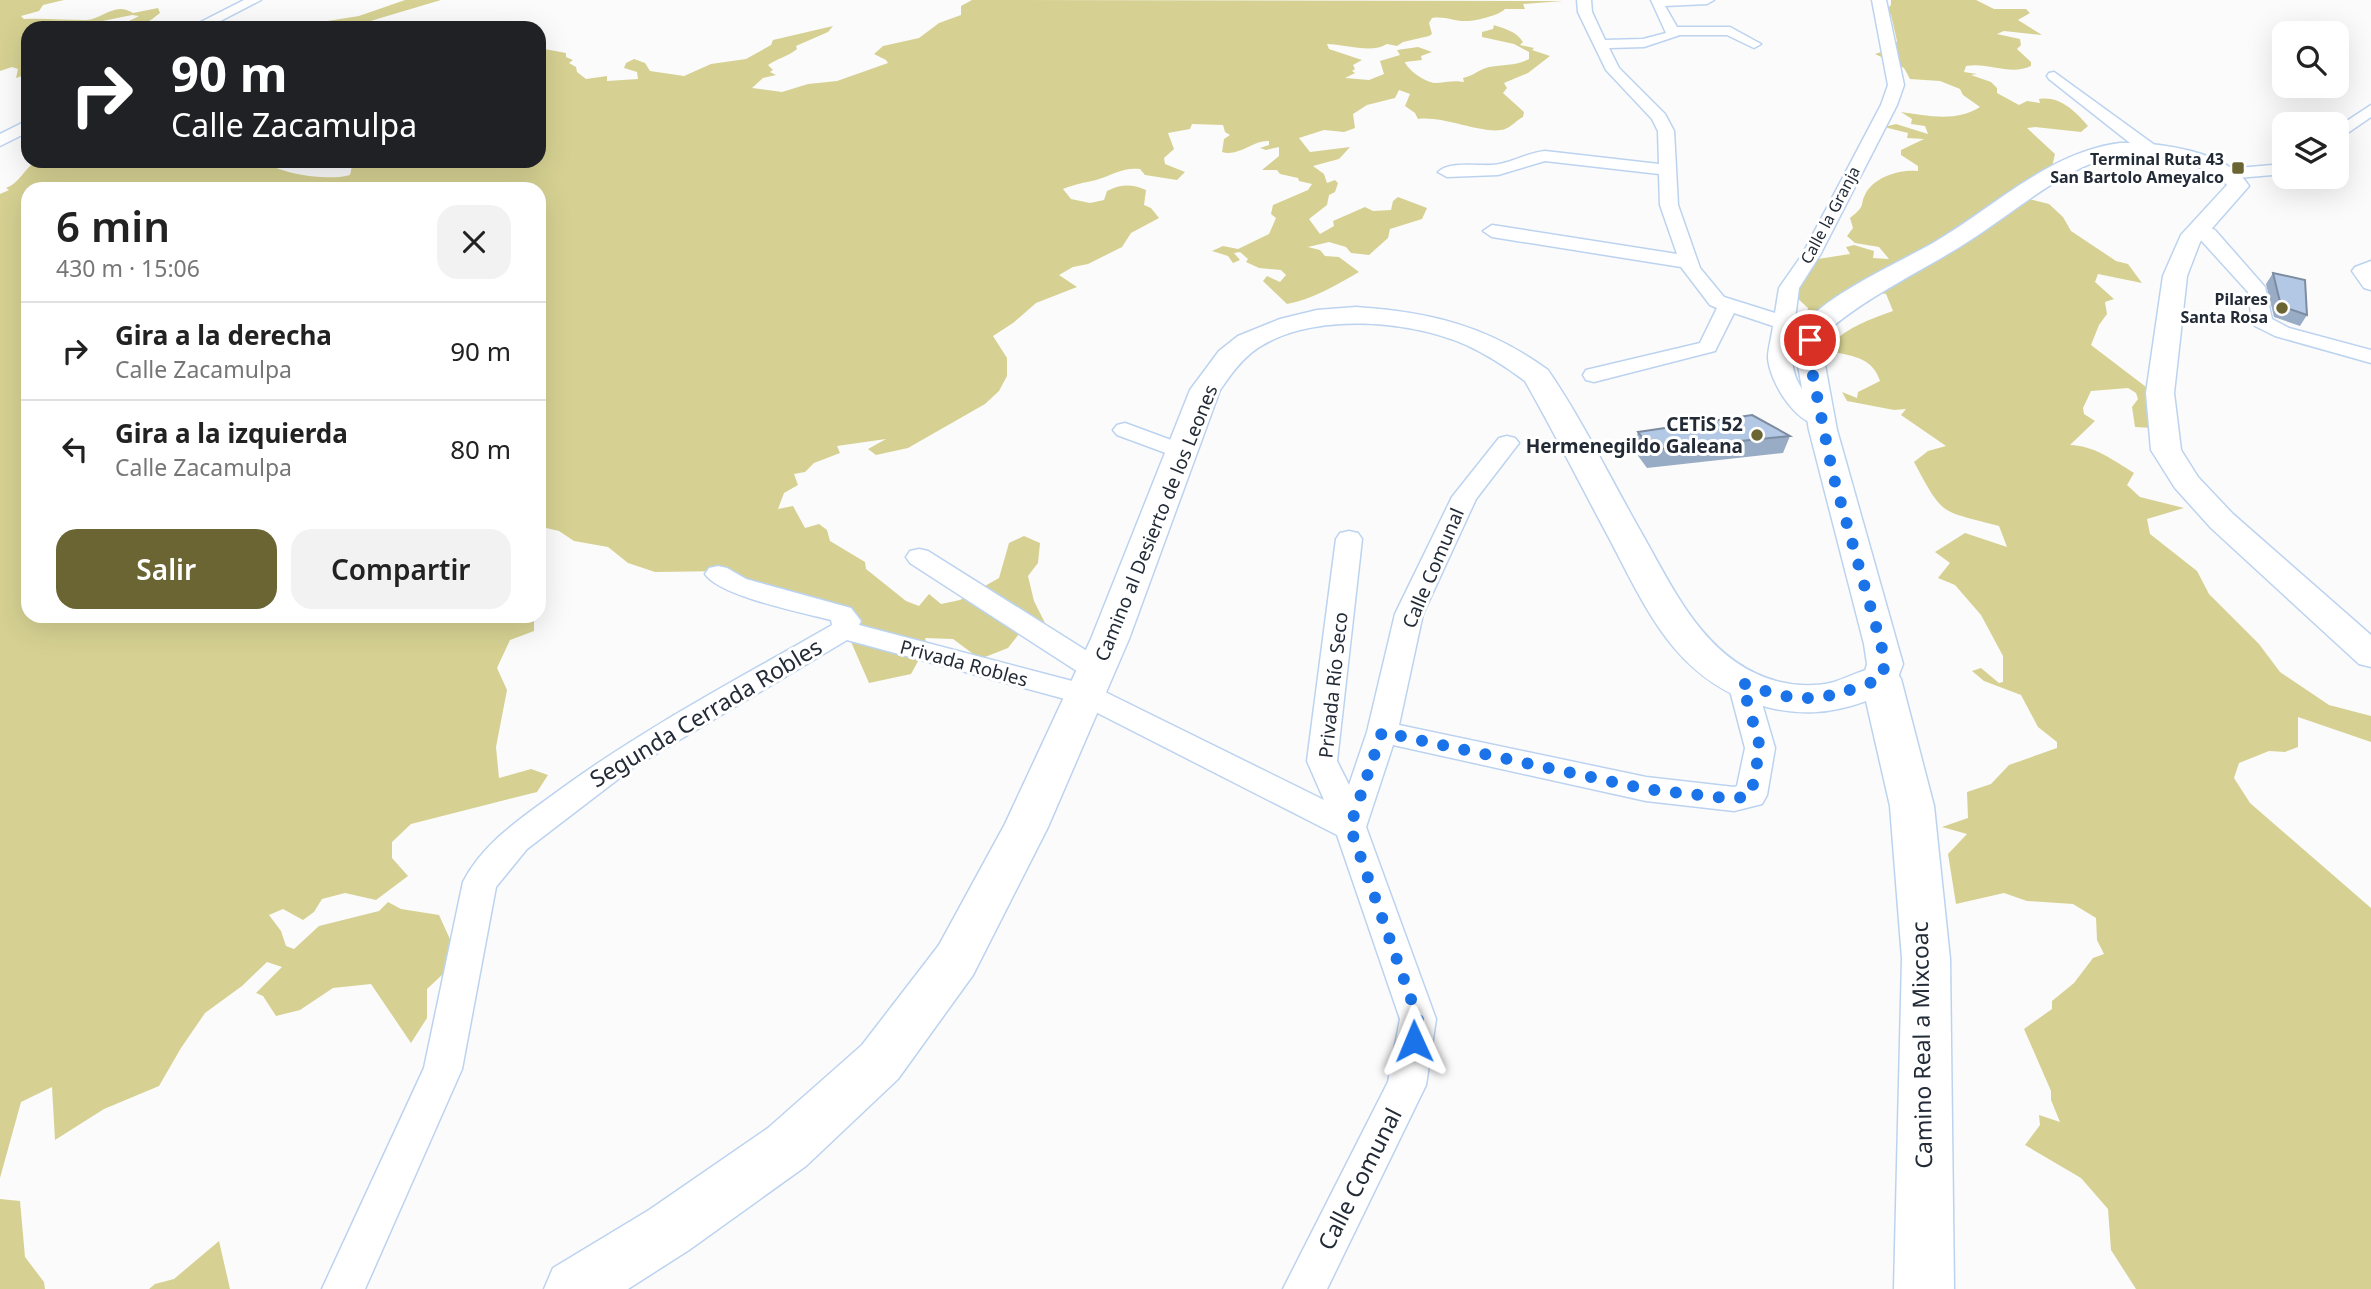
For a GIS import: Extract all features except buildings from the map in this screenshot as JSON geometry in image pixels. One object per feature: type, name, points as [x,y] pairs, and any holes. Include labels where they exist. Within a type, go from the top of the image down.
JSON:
[{"type":"main road","name":"Camino al Desierto de los Leones","points":[[574,1289],[669,1230],[787,1147],[880,1062],[956,960],[1026,827],[1091,682],[1205,390],[1230,356],[1269,331],[1302,322],[1376,316],[1419,320],[1455,329],[1492,344],[1523,363],[1537,376],[1662,603],[1692,645],[1708,661],[1742,683],[1782,696],[1805,699],[1825,699],[1881,679]]},
{"type":"main road","name":"Camino Real a Mixcoac","points":[[1881,679],[1912,806],[1926,959],[1924,1289]]},
{"type":"street","points":[[210,21],[254,0]]},
{"type":"street","points":[[1584,0],[1585,12],[1613,70],[1660,117],[1666,131],[1669,205],[1691,269],[1717,301],[1729,307],[1812,330]]},
{"type":"street","points":[[1673,31],[1656,2],[1707,0]]},
{"type":"street","name":"Calle la Granja","points":[[1821,419],[1800,403],[1788,388],[1779,358],[1783,323],[1788,288],[1811,255],[1896,85],[1879,0]]},
{"type":"street","points":[[1601,44],[1661,40],[1673,35],[1673,31]]},
{"type":"street","points":[[1673,31],[1730,31],[1754,44]]},
{"type":"street","points":[[2054,76],[2150,150]]},
{"type":"street","points":[[2349,126],[2371,110]]},
{"type":"street","points":[[0,141],[21,129]]},
{"type":"street","points":[[1881,679],[1885,664],[1881,644],[1833,475],[1821,419],[1809,355],[1812,330],[1851,298],[1962,236],[2033,184],[2106,152],[2150,150],[2195,160],[2236,181],[2238,186],[2224,204],[2198,227],[2189,240],[2175,276],[2160,393],[2166,450],[2186,482],[2222,521],[2371,655]]},
{"type":"street","points":[[1447,172],[1499,170],[1534,157],[1545,156],[1667,170]]},
{"type":"street","points":[[2226,174],[2272,170]]},
{"type":"street","points":[[2198,227],[2216,243],[2258,291],[2262,322],[2282,332],[2365,353]]},
{"type":"street","points":[[1492,231],[1688,262]]},
{"type":"street","points":[[2371,267],[2362,271],[2371,284]]},
{"type":"street","points":[[1594,375],[1708,347],[1715,338],[1718,317],[1729,307]]},
{"type":"street","points":[[1125,430],[1182,452]]},
{"type":"street","name":"Calle Comunal","points":[[1304,1289],[1407,1085],[1418,1019],[1350,827],[1382,732],[1409,614],[1464,497],[1507,443]]},
{"type":"street","name":"Privada Río Seco","points":[[1349,539],[1322,761],[1350,827]]},
{"type":"street","points":[[919,557],[1091,682],[1350,827]]},
{"type":"street","name":"Privada Robles","points":[[727,579],[841,614],[846,625],[964,664],[1091,682]]},
{"type":"street","name":"Segunda Cerrada Robles","points":[[343,1289],[443,1069],[480,882],[515,840],[622,759],[846,625]]},
{"type":"street","points":[[1382,732],[1646,789],[1734,799],[1751,795],[1760,747],[1742,683]]},
{"type":"shaded area","points":[[0,0],[64,0],[43,5],[39,11],[21,16],[24,19],[86,20],[120,9],[133,13],[158,8],[160,13],[149,21],[129,21],[139,16],[132,15],[102,21],[21,21],[21,76],[16,78],[18,69],[12,67],[0,71]]},
{"type":"shaded area","points":[[405,0],[441,0],[370,21],[328,21],[359,16]]},
{"type":"shaded area","points":[[972,0],[1563,1],[1523,4],[1525,9],[1505,9],[1471,21],[1432,18],[1429,23],[1432,34],[1397,46],[1387,44],[1366,48],[1327,44],[1329,49],[1362,60],[1353,65],[1355,69],[1352,71],[1355,73],[1345,78],[1369,80],[1384,74],[1380,61],[1400,55],[1397,50],[1418,47],[1432,52],[1421,56],[1422,60],[1405,62],[1417,75],[1435,83],[1464,82],[1463,78],[1486,68],[1529,59],[1529,52],[1514,44],[1482,37],[1482,32],[1493,29],[1494,25],[1517,35],[1523,42],[1520,45],[1550,56],[1528,73],[1504,83],[1507,88],[1503,93],[1524,112],[1523,117],[1505,129],[1487,130],[1439,120],[1418,119],[1415,113],[1405,106],[1410,94],[1399,90],[1395,98],[1367,105],[1353,114],[1355,128],[1344,132],[1324,130],[1299,138],[1310,152],[1350,147],[1339,159],[1313,166],[1324,174],[1327,183],[1335,180],[1338,183],[1335,192],[1329,195],[1327,205],[1309,219],[1320,234],[1334,226],[1333,221],[1365,207],[1373,211],[1391,210],[1393,201],[1398,197],[1427,208],[1422,219],[1390,229],[1388,238],[1369,255],[1351,253],[1346,247],[1329,242],[1308,247],[1320,250],[1325,256],[1339,257],[1359,272],[1306,299],[1287,304],[1263,281],[1267,276],[1280,282],[1286,275],[1281,270],[1259,268],[1246,262],[1248,259],[1240,252],[1234,253],[1240,260],[1233,263],[1228,256],[1212,251],[1223,246],[1238,249],[1269,234],[1276,218],[1271,214],[1273,205],[1308,190],[1312,184],[1280,174],[1277,170],[1262,170],[1279,156],[1279,147],[1266,150],[1260,148],[1269,145],[1269,141],[1234,152],[1222,152],[1224,139],[1230,135],[1225,132],[1223,125],[1192,124],[1190,129],[1168,133],[1174,149],[1164,158],[1165,164],[1185,172],[1177,180],[1145,175],[1140,169],[1134,169],[1063,189],[1071,199],[1090,203],[1104,200],[1107,191],[1117,187],[1141,188],[1146,190],[1144,205],[1151,208],[1159,218],[1131,233],[1122,247],[1059,275],[1077,287],[1036,303],[993,336],[1007,358],[1007,376],[999,391],[985,404],[908,448],[876,455],[868,449],[886,439],[837,446],[840,453],[814,463],[805,472],[794,474],[798,485],[784,493],[778,509],[793,506],[805,528],[819,524],[827,530],[830,541],[865,562],[866,569],[906,601],[919,606],[929,594],[941,604],[960,600],[999,578],[1009,543],[1024,536],[1040,543],[1038,563],[1028,576],[1034,601],[1045,623],[1022,630],[1008,648],[980,659],[953,639],[925,638],[927,645],[911,674],[869,683],[838,612],[773,597],[727,571],[655,572],[628,563],[608,547],[574,541],[559,531],[546,528],[546,182],[21,182],[21,623],[534,623],[534,631],[510,640],[497,668],[507,690],[496,747],[499,778],[531,769],[548,775],[537,792],[411,824],[392,842],[392,858],[408,876],[376,900],[345,893],[322,899],[314,912],[303,920],[283,909],[269,915],[281,931],[286,946],[294,949],[319,926],[379,911],[388,902],[401,909],[439,915],[459,959],[427,989],[427,1018],[411,1043],[371,984],[333,988],[300,1010],[276,1016],[263,996],[256,993],[282,967],[267,962],[242,986],[205,1013],[159,1086],[104,1109],[55,1140],[52,1087],[21,1102],[0,1178],[0,194],[9,190],[6,188],[28,168],[276,168],[307,176],[342,177],[350,175],[352,168],[546,168],[546,49],[566,53],[566,57],[573,60],[569,63],[586,79],[607,76],[607,81],[638,79],[637,72],[624,68],[626,63],[634,59],[645,63],[650,71],[684,76],[711,64],[746,59],[771,45],[773,40],[833,26],[828,32],[796,46],[797,49],[793,52],[768,65],[773,70],[770,72],[776,75],[763,78],[752,88],[782,92],[808,84],[837,81],[888,63],[874,54],[883,46],[919,38],[939,23],[961,15],[961,6]]},
{"type":"shaded area","points":[[1891,0],[1976,0],[1994,9],[2026,9],[2030,13],[2018,20],[2042,35],[2004,31],[1997,34],[2020,39],[2021,45],[2017,49],[2031,62],[2031,66],[2015,70],[1975,65],[1966,66],[1964,72],[1977,74],[1971,75],[1991,82],[1997,88],[1997,93],[2019,105],[2027,101],[2040,103],[2039,99],[2060,102],[2088,126],[2081,132],[2027,128],[2055,154],[2050,176],[2029,199],[2049,204],[2063,217],[2071,231],[2116,261],[2128,264],[2142,283],[2098,274],[2095,282],[2114,299],[2105,302],[2107,314],[2091,345],[2150,390],[2154,428],[2135,427],[2132,407],[2138,399],[2136,393],[2128,388],[2091,391],[2083,408],[2084,414],[2095,421],[2070,445],[2096,451],[2134,473],[2127,485],[2140,497],[2184,508],[2147,519],[2150,534],[2197,571],[2209,594],[2259,644],[2280,672],[2329,705],[2371,716],[2371,742],[2298,717],[2298,747],[2285,752],[2269,751],[2239,763],[2234,778],[2250,803],[2371,908],[2371,1289],[2136,1289],[2111,1250],[2108,1209],[2081,1178],[2025,1145],[2040,1125],[2039,1115],[2060,1122],[2051,1100],[2051,1091],[2024,1029],[2052,1009],[2052,1001],[2074,983],[2093,958],[2104,954],[2097,940],[2096,918],[2073,904],[2027,901],[2004,893],[1956,904],[1948,854],[1967,834],[1942,827],[1968,818],[1967,792],[1991,784],[2009,765],[2057,748],[2057,742],[2038,727],[2021,695],[1984,681],[1972,671],[1981,668],[1999,683],[2003,682],[2003,656],[1981,615],[1955,585],[1938,578],[1950,563],[1935,552],[1965,533],[2007,547],[1999,526],[1954,513],[1939,503],[1932,493],[1914,462],[1928,451],[1946,446],[1901,415],[1906,409],[1894,410],[1847,401],[1842,392],[1857,398],[1858,392],[1880,381],[1868,363],[1856,357],[1833,352],[1831,344],[1852,328],[1893,311],[1886,294],[1851,288],[1828,302],[1825,327],[1807,317],[1808,308],[1797,298],[1800,288],[1791,271],[1805,261],[1850,254],[1846,247],[1854,245],[1874,251],[1873,258],[1889,259],[1879,247],[1855,243],[1847,236],[1853,228],[1850,218],[1861,207],[1871,186],[1890,175],[1918,171],[1918,166],[1901,155],[1901,150],[1924,139],[1907,138],[1908,133],[1884,127],[1896,124],[1928,134],[1925,126],[1911,124],[1912,119],[1901,112],[1952,116],[1962,115],[1980,107],[1963,95],[1960,89],[1940,81],[1910,79],[1904,68],[1875,54],[1893,48],[1897,41],[1891,15],[1886,10],[1891,5]]},
{"type":"shaded area","points":[[0,1199],[20,1201],[25,1257],[44,1282],[45,1289],[0,1289]]},
{"type":"shaded area","points":[[219,1241],[230,1289],[149,1289],[155,1284],[174,1279]]},
{"type":"place","name":"Terminal Ruta 43 San Bartolo Ameyalco","points":[[2238,168]]},
{"type":"place","name":"Pilares Santa Rosa","points":[[2282,308]]},
{"type":"place","name":"CETiS 52 Hermenegildo Galeana","points":[[1757,435]]},
{"type":"route","points":[[1414,1041],[1418,1019],[1350,827],[1382,732],[1646,789],[1734,799],[1751,795],[1760,747],[1742,683],[1782,696],[1825,699],[1881,679],[1885,664],[1881,644],[1833,475],[1809,355],[1810,340]]}]
